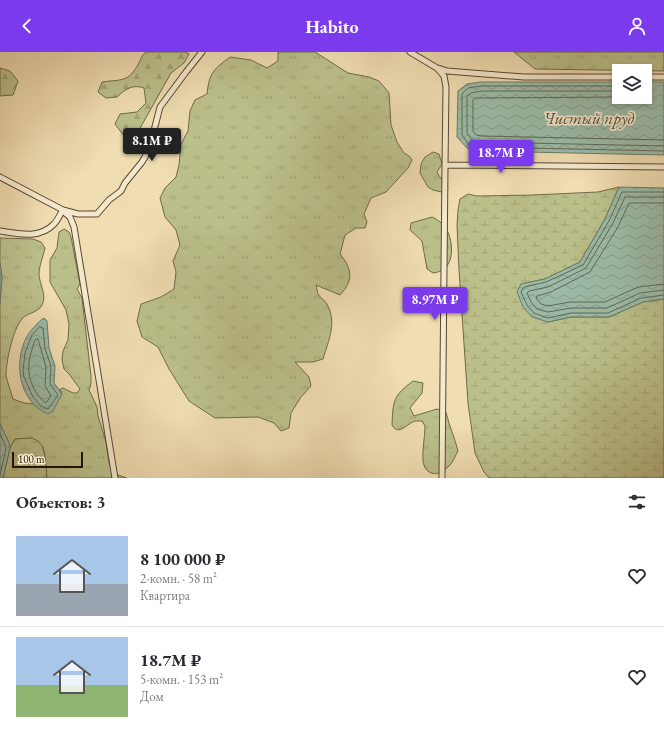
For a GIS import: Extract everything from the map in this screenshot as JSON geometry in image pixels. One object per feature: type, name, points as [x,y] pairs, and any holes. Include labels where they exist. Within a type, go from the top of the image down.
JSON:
[{"type":"street","points":[[0,177],[63,210],[78,214],[97,214],[109,200],[121,191],[125,183],[142,162],[149,150],[160,107],[202,52]]},
{"type":"street","points":[[410,52],[437,68],[448,71],[524,77],[612,77]]},
{"type":"street","points":[[437,68],[444,76],[446,87],[442,478]]},
{"type":"street","points":[[652,77],[664,77]]},
{"type":"street","points":[[446,165],[664,167]]},
{"type":"street","points":[[0,231],[27,235],[43,232],[55,223],[63,210]]},
{"type":"street","points":[[63,210],[70,217],[74,227],[115,478]]},
{"type":"green space","points":[[146,52],[185,52],[189,54],[184,63],[171,73],[134,139],[124,136],[115,124],[120,114],[137,112],[146,103],[144,88],[133,87],[117,97],[106,98],[98,92],[102,82],[120,80],[128,77]]},
{"type":"green space","points":[[278,52],[315,52],[348,73],[369,77],[379,81],[389,93],[391,125],[397,142],[404,153],[412,160],[408,168],[386,192],[371,198],[364,214],[367,222],[365,228],[356,228],[345,235],[340,254],[347,265],[350,274],[345,290],[340,295],[316,285],[318,294],[326,303],[330,311],[332,324],[330,338],[323,359],[313,362],[295,362],[309,377],[311,386],[301,397],[291,413],[289,428],[281,431],[274,423],[258,417],[215,418],[189,401],[169,369],[158,347],[142,337],[137,321],[141,304],[161,297],[174,289],[176,272],[173,261],[180,245],[176,230],[165,217],[160,198],[165,188],[176,177],[181,144],[188,131],[190,111],[195,100],[207,94],[209,81],[213,72],[230,57],[251,60],[267,68],[278,61]]},
{"type":"green space","points":[[514,52],[664,52],[664,71],[652,71],[652,64],[612,64],[612,70],[535,69]]},
{"type":"green space","points":[[0,68],[10,71],[18,81],[13,95],[0,96]]},
{"type":"green space","points":[[433,152],[439,154],[442,164],[437,172],[448,189],[446,193],[433,190],[428,187],[420,173],[421,164],[425,157]]},
{"type":"green space","points":[[619,187],[605,219],[580,262],[545,279],[521,284],[548,322],[571,317],[609,317],[643,302],[664,299],[664,478],[489,478],[484,472],[475,453],[468,403],[457,225],[460,199],[468,194],[477,196],[598,192]]},
{"type":"green space","points":[[432,217],[445,227],[451,241],[451,253],[448,264],[440,271],[433,273],[427,269],[422,241],[410,230],[411,223]]},
{"type":"green space","points":[[64,229],[69,232],[71,237],[80,284],[77,289],[82,298],[91,376],[89,390],[97,407],[98,416],[106,442],[109,463],[118,475],[127,478],[47,478],[43,447],[34,440],[15,439],[10,448],[0,424],[0,304],[2,277],[0,263],[0,238],[33,239],[41,242],[45,248],[39,275],[44,294],[42,305],[40,308],[26,315],[19,324],[13,338],[7,362],[6,375],[13,399],[24,403],[34,404],[39,409],[62,392],[59,390],[63,388],[73,393],[77,393],[80,389],[64,369],[62,360],[63,351],[68,340],[69,324],[66,310],[50,282],[50,260],[57,248],[59,232]]},
{"type":"green space","points":[[413,381],[423,383],[422,393],[410,408],[414,416],[437,409],[446,412],[457,446],[458,451],[453,461],[441,472],[429,472],[424,466],[423,457],[425,426],[422,421],[412,422],[400,430],[397,430],[392,425],[395,400],[401,391]]},
{"type":"green space","points":[[31,438],[38,441],[42,446],[47,478],[3,478],[10,448],[15,439]]},
{"type":"water","name":"Чистый пруд","points":[[481,82],[612,82],[612,104],[652,104],[652,82],[664,82],[664,155],[480,151],[467,148],[457,137],[458,91],[467,84]]},
{"type":"water","points":[[619,187],[664,188],[664,299],[643,302],[609,317],[571,317],[548,322],[532,317],[523,307],[517,292],[521,284],[545,279],[580,262],[605,219]]},
{"type":"water","points":[[0,263],[2,277],[0,304]]},
{"type":"water","points":[[44,318],[47,321],[49,348],[55,366],[54,383],[62,394],[53,411],[48,414],[37,407],[29,398],[23,387],[20,374],[22,348],[27,336]]},
{"type":"water","points":[[0,424],[10,448],[3,478],[0,478]]}]
